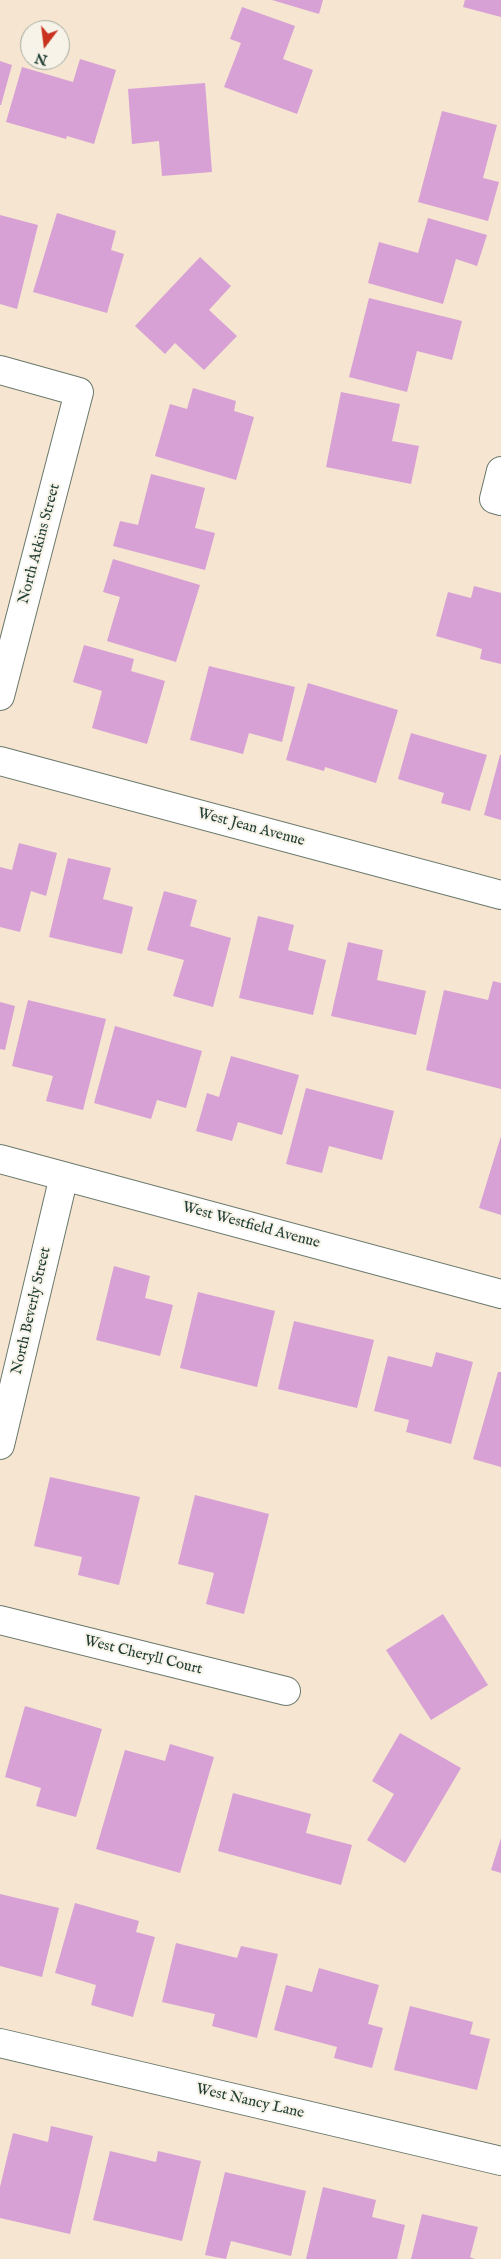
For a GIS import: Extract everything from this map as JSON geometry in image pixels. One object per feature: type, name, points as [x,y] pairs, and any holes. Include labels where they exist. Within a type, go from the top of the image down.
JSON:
[{"type":"street","name":"North Atkins Street","points":[[0,370],[79,392],[0,696]]},
{"type":"street","points":[[497,500],[501,471]]},
{"type":"street","name":"West Jean Avenue","points":[[0,760],[501,895]]},
{"type":"street","name":"West Westfield Avenue","points":[[0,1159],[501,1294]]},
{"type":"street","name":"North Beverly Street","points":[[0,1445],[64,1176]]},
{"type":"street","name":"West Cheryll Court","points":[[0,1620],[286,1692]]},
{"type":"street","name":"West Nancy Lane","points":[[0,2043],[501,2161]]},
{"type":"building","points":[[272,0],[323,0],[319,14]]},
{"type":"building","points":[[465,0],[501,0],[501,17],[463,7]]},
{"type":"building","points":[[242,7],[295,26],[283,59],[313,70],[297,114],[224,87],[241,43],[230,39]]},
{"type":"building","points":[[80,59],[116,70],[94,144],[67,136],[66,139],[6,122],[21,70],[32,70],[73,82]]},
{"type":"building","points":[[0,61],[12,65],[1,105],[0,105]]},
{"type":"building","points":[[205,83],[212,172],[162,176],[159,141],[132,144],[128,89]]},
{"type":"building","points":[[442,111],[497,125],[483,178],[499,182],[488,221],[418,202]]},
{"type":"building","points":[[57,213],[116,231],[111,250],[124,254],[107,313],[33,292]]},
{"type":"building","points":[[0,215],[38,225],[17,309],[0,304]]},
{"type":"building","points":[[428,218],[487,235],[477,266],[456,259],[443,304],[368,283],[379,242],[418,253]]},
{"type":"building","points":[[200,257],[231,286],[209,310],[237,336],[204,370],[175,343],[165,354],[135,326]]},
{"type":"building","points":[[369,298],[462,321],[452,360],[417,351],[407,392],[349,377]]},
{"type":"building","points":[[193,388],[236,401],[234,411],[254,417],[236,480],[155,456],[170,404],[187,409]]},
{"type":"building","points":[[341,392],[400,404],[392,441],[419,446],[411,484],[326,467]]},
{"type":"building","points":[[151,474],[205,488],[195,528],[215,533],[205,570],[113,546],[120,521],[138,525]]},
{"type":"building","points":[[113,559],[200,585],[176,662],[107,641],[120,597],[103,592]]},
{"type":"building","points":[[474,586],[501,593],[501,664],[480,659],[482,649],[436,636],[448,592],[471,598]]},
{"type":"building","points":[[84,645],[134,659],[131,671],[165,681],[147,744],[92,728],[102,691],[73,682]]},
{"type":"building","points":[[209,666],[295,687],[282,742],[249,733],[243,754],[190,740]]},
{"type":"building","points":[[308,683],[398,710],[376,783],[325,767],[324,771],[286,760]]},
{"type":"building","points":[[411,733],[487,755],[470,811],[441,803],[444,793],[398,779]]},
{"type":"building","points":[[501,755],[501,820],[484,815]]},
{"type":"building","points":[[19,843],[57,853],[46,896],[31,891],[20,932],[0,927],[0,867],[12,870]]},
{"type":"building","points":[[68,858],[111,868],[103,899],[133,907],[122,954],[49,937]]},
{"type":"building","points":[[164,891],[197,900],[190,926],[231,938],[213,1007],[173,996],[184,960],[147,950]]},
{"type":"building","points":[[258,916],[294,925],[288,950],[326,960],[313,1015],[239,998]]},
{"type":"building","points":[[348,942],[383,950],[377,980],[426,991],[416,1035],[331,1016]]},
{"type":"building","points":[[493,981],[501,983],[501,1089],[426,1070],[444,990],[488,1000]]},
{"type":"building","points":[[28,1000],[106,1019],[83,1110],[46,1101],[53,1076],[12,1066]]},
{"type":"building","points":[[0,1002],[15,1006],[5,1050],[0,1049]]},
{"type":"building","points":[[115,1026],[202,1051],[186,1108],[157,1100],[151,1119],[94,1103]]},
{"type":"building","points":[[231,1056],[299,1075],[282,1135],[238,1122],[232,1141],[196,1131],[207,1093],[219,1097]]},
{"type":"building","points":[[306,1088],[394,1111],[382,1160],[329,1146],[322,1173],[286,1164]]},
{"type":"building","points":[[501,1136],[501,1215],[479,1208]]},
{"type":"building","points":[[114,1266],[150,1276],[145,1298],[173,1305],[160,1356],[96,1340]]},
{"type":"building","points":[[198,1292],[275,1311],[257,1387],[180,1368]]},
{"type":"building","points":[[294,1321],[374,1340],[357,1408],[278,1389]]},
{"type":"building","points":[[436,1352],[473,1362],[451,1444],[406,1432],[409,1420],[374,1411],[388,1356],[432,1367]]},
{"type":"building","points":[[498,1372],[501,1372],[501,1467],[473,1459]]},
{"type":"building","points":[[50,1477],[140,1497],[119,1585],[78,1575],[82,1557],[34,1546]]},
{"type":"building","points":[[195,1495],[269,1514],[244,1614],[206,1604],[214,1573],[178,1564]]},
{"type":"building","points":[[443,1614],[488,1685],[431,1720],[386,1650]]},
{"type":"building","points":[[25,1706],[102,1729],[76,1817],[36,1806],[41,1788],[5,1777]]},
{"type":"building","points":[[400,1733],[461,1768],[405,1863],[367,1840],[394,1794],[372,1781]]},
{"type":"building","points":[[170,1744],[214,1757],[180,1873],[96,1849],[125,1750],[165,1761]]},
{"type":"building","points":[[233,1793],[311,1814],[306,1833],[352,1845],[341,1885],[218,1851]]},
{"type":"building","points":[[501,1838],[501,1873],[491,1870]]},
{"type":"building","points":[[0,1894],[59,1908],[42,1977],[0,1966]]},
{"type":"building","points":[[75,1903],[139,1921],[136,1932],[155,1937],[133,2017],[91,2005],[96,1985],[55,1973]]},
{"type":"building","points":[[176,1943],[237,1958],[241,1946],[278,1954],[257,2038],[212,2026],[215,2014],[162,2002]]},
{"type":"building","points":[[319,1968],[379,1985],[368,2024],[383,2028],[372,2068],[334,2058],[337,2047],[274,2030],[286,1985],[312,1992]]},
{"type":"building","points":[[410,2006],[473,2022],[470,2034],[490,2039],[477,2090],[394,2070]]},
{"type":"building","points":[[51,2126],[93,2136],[70,2234],[0,2218],[0,2187],[13,2133],[48,2142]]},
{"type":"building","points":[[110,2151],[156,2162],[158,2151],[201,2161],[182,2241],[93,2220]]},
{"type":"building","points":[[225,2172],[306,2191],[291,2256],[231,2241],[226,2259],[205,2255]]},
{"type":"building","points":[[323,2187],[376,2200],[372,2217],[405,2225],[397,2259],[306,2259]]},
{"type":"building","points":[[422,2214],[478,2227],[470,2257],[475,2259],[411,2259]]}]
